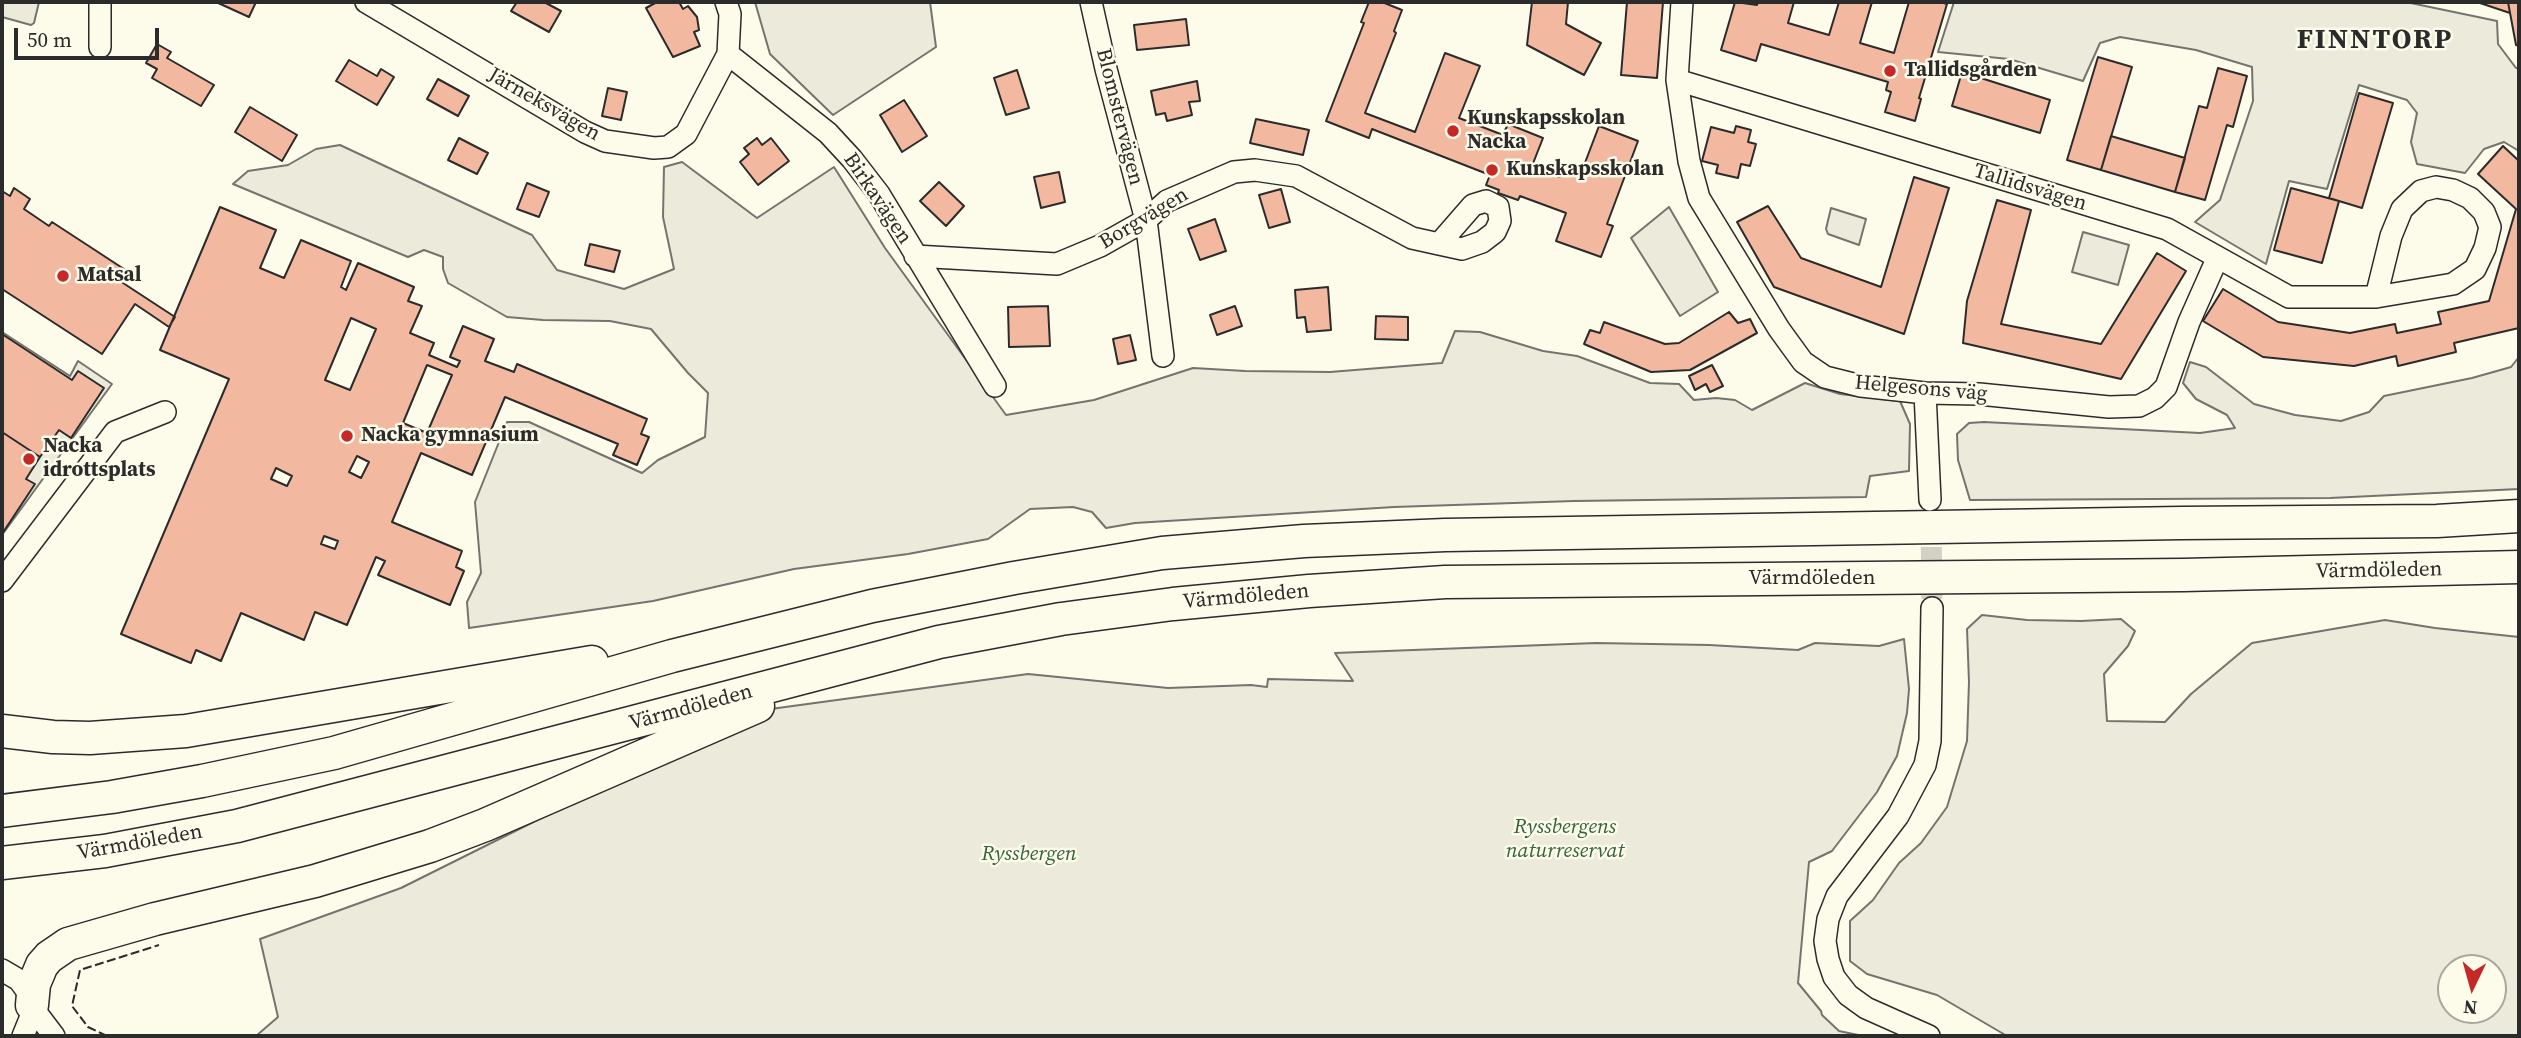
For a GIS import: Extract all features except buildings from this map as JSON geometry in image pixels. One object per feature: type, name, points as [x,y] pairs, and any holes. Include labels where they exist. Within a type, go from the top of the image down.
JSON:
[{"type":"highway","points":[[2,811],[176,786],[334,753],[672,656],[872,606],[1162,553],[1304,541],[1459,534],[2437,521],[2519,516]]},
{"type":"highway","name":"Värmdöleden","points":[[2,863],[105,851],[237,826],[939,642],[1061,619],[1173,604],[1445,582],[2183,575],[2519,567]]},
{"type":"highway","points":[[2,731],[90,738],[186,731],[773,631]]},
{"type":"highway","points":[[32,1006],[34,984],[42,965],[68,944],[121,927],[315,881],[430,846],[596,778],[848,667]]},
{"type":"street","points":[[100,2],[100,47]]},
{"type":"street","name":"Järneksvägen","points":[[366,2],[585,132],[605,141],[633,146],[667,147],[687,134],[728,54]]},
{"type":"street","points":[[726,2],[730,14],[728,54]]},
{"type":"street","name":"Blomstervägen","points":[[1091,2],[1105,69],[1146,220],[1163,356]]},
{"type":"street","name":"Helgesons väg","points":[[1682,2],[1677,80],[1689,161],[1699,198],[1779,329],[1803,362],[1825,377],[1861,386],[1925,393],[1979,394],[2109,407],[2139,406],[2155,398],[2166,387],[2189,322],[2217,259]]},
{"type":"street","name":"Birkavägen","points":[[728,54],[828,133],[852,159],[878,194],[995,386]]},
{"type":"street","name":"Tallidsvägen","points":[[1677,80],[2167,229],[2289,297],[2376,297],[2453,285],[2475,269],[2485,248],[2490,227],[2484,212],[2470,198],[2453,190],[2436,187],[2421,191],[2402,209],[2391,236],[2376,297]]},
{"type":"street","name":"Borgvägen","points":[[915,256],[1057,264],[1100,246],[1146,220],[1167,201],[1234,172],[1255,170],[1296,176],[1412,238],[1439,244]]},
{"type":"street","points":[[1925,393],[1930,500]]},
{"type":"street","points":[[2,582],[115,432],[165,412]]},
{"type":"street","points":[[1929,1036],[1866,1008],[1848,995],[1834,977],[1825,941],[1828,919],[1837,897],[1898,816],[1925,765],[1930,741],[1932,608]]},
{"type":"street","points":[[2,970],[19,979],[25,986],[32,1006],[44,1026],[54,1036]]},
{"type":"street","points":[[23,1036],[30,1023],[32,1006]]},
{"type":"green space","points":[[2,2],[39,2],[34,23],[31,25],[2,17]]},
{"type":"green space","points":[[755,2],[930,2],[936,47],[833,115],[770,54]]},
{"type":"green space","points":[[1954,2],[2406,2],[2497,21],[2498,44],[2516,68],[2519,68],[2519,151],[2504,142],[2484,149],[2465,173],[2417,164],[2411,142],[2417,113],[2407,100],[2359,85],[2327,189],[2289,181],[2266,264],[2195,222],[2220,200],[2253,101],[2252,67],[2196,50],[2120,37],[2100,43],[2083,81],[2009,59],[1938,52]]},
{"type":"green space","points":[[340,145],[532,235],[557,270],[624,289],[674,269],[663,217],[664,167],[682,162],[757,218],[834,167],[885,248],[1006,415],[1094,400],[1193,368],[1330,372],[1442,363],[1455,331],[1480,332],[1543,351],[1577,356],[1650,383],[1679,384],[1694,400],[1735,400],[1752,410],[1805,383],[1840,394],[1900,401],[1910,424],[1909,471],[1870,476],[1866,497],[1574,501],[1394,507],[1135,523],[1106,528],[1092,512],[1073,507],[1030,509],[988,539],[908,554],[794,569],[653,601],[469,628],[467,602],[481,573],[475,502],[507,422],[529,422],[642,473],[658,460],[705,437],[708,393],[651,329],[610,321],[507,317],[448,283],[443,269],[443,257],[424,250],[408,257],[233,184],[248,171],[288,165],[316,149]]},
{"type":"green space","points":[[1831,208],[1866,219],[1859,245],[1828,234],[1826,229]]},
{"type":"green space","points":[[2083,232],[2129,245],[2118,285],[2072,272]]},
{"type":"green space","name":"Nacka idrottsplats","points":[[2,332],[70,376],[78,361],[112,384],[2,535]]},
{"type":"green space","points":[[2519,357],[2519,489],[2330,498],[1970,500],[1958,460],[1957,434],[1969,423],[2200,433],[2235,428],[2227,415],[2196,399],[2183,383],[2190,362],[2206,367],[2254,404],[2295,415],[2341,421],[2369,412],[2384,396],[2511,367]]},
{"type":"green space","points":[[1982,615],[2027,620],[2121,619],[2135,631],[2128,646],[2104,674],[2107,721],[2165,722],[2191,694],[2252,643],[2385,620],[2519,637],[2519,1036],[2007,1036],[1937,995],[1867,974],[1850,961],[1850,921],[1873,900],[1899,863],[1921,843],[1947,807],[1967,741],[1967,629]]},
{"type":"green space","name":"Ryssbergen","points":[[1904,639],[1909,689],[1907,713],[1897,756],[1877,792],[1832,851],[1809,862],[1798,983],[1822,1015],[1839,1031],[1863,1036],[256,1036],[278,1017],[260,939],[401,888],[756,711],[1028,674],[1168,688],[1251,685],[1267,687],[1268,679],[1353,681],[1335,653],[1596,643],[1798,650],[1815,643],[1879,646]]},
{"type":"shaded area","points":[[1669,207],[1718,292],[1680,316],[1631,238]]},
{"type":"tunnel","points":[[1931,516],[1932,608]]},
{"type":"fence","points":[[107,1036],[88,1027],[72,1006],[80,970],[159,945]]},
{"type":"place","name":"Tallidsgården","points":[[1890,71]]},
{"type":"place","name":"Kunskapsskolan Nacka","points":[[1453,131]]},
{"type":"place","name":"Kunskapsskolan","points":[[1492,170]]},
{"type":"place","name":"Matsal","points":[[63,276]]},
{"type":"place","name":"Nacka gymnasium","points":[[347,436]]},
{"type":"place","name":"Nacka idrottsplats","points":[[29,459]]},
{"type":"district","name":"FINNTORP","points":[[2375,41]]},
{"type":"park label","name":"Ryssbergens naturreservat","points":[[1565,840]]}]
